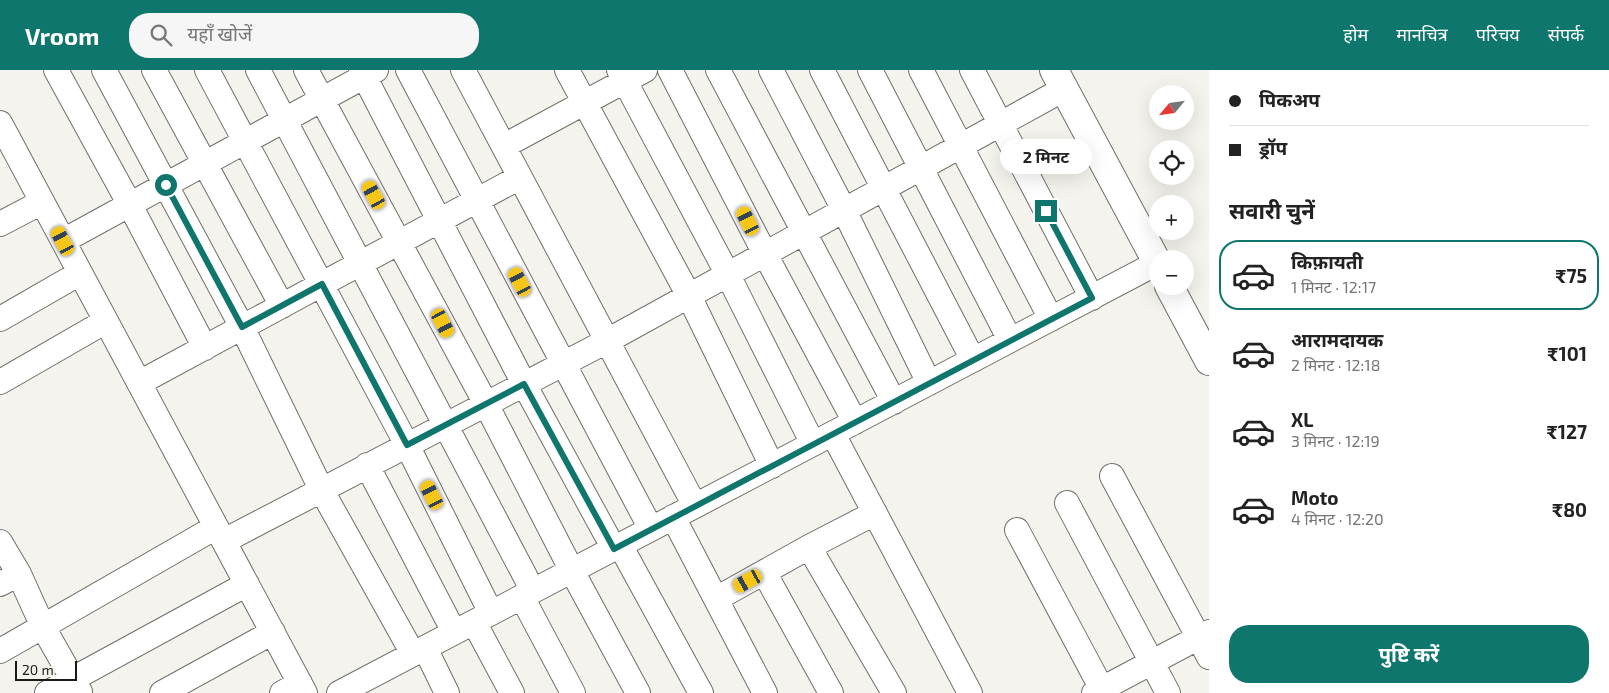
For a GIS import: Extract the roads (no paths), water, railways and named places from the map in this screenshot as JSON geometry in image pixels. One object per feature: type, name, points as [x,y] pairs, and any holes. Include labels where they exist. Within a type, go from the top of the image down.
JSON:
[{"type":"street","points":[[56,70],[205,348]]},
{"type":"street","points":[[104,70],[242,327],[321,489],[419,651],[447,693]]},
{"type":"street","points":[[154,70],[282,306]]},
{"type":"street","points":[[207,70],[407,445],[473,622]]},
{"type":"street","points":[[258,70],[446,425],[573,693]]},
{"type":"street","points":[[306,70],[486,404],[572,571],[638,693]]},
{"type":"street","points":[[408,70],[651,529]]},
{"type":"street","points":[[463,70],[695,506]]},
{"type":"street","points":[[567,70],[688,296],[772,466]]},
{"type":"street","points":[[504,146],[585,102],[622,76],[645,70]]},
{"type":"street","points":[[670,70],[765,254],[855,422]]},
{"type":"street","points":[[718,70],[894,402]]},
{"type":"street","points":[[771,70],[844,210],[929,383]]},
{"type":"street","points":[[822,70],[973,360]]},
{"type":"street","points":[[870,70],[1010,340]]},
{"type":"street","points":[[921,70],[1051,319]]},
{"type":"street","points":[[972,70],[1092,298]]},
{"type":"street","points":[[63,241],[322,100],[367,72],[439,221],[524,384],[701,693]]},
{"type":"street","points":[[622,76],[728,274],[823,439],[875,513],[970,693]]},
{"type":"street","points":[[0,651],[220,534],[321,489],[607,341],[1001,124],[1059,80],[1150,250]]},
{"type":"street","points":[[0,123],[273,632],[296,690]]},
{"type":"street","points":[[139,383],[520,176]]},
{"type":"street","points":[[0,224],[42,202]]},
{"type":"street","points":[[339,693],[1149,268]]},
{"type":"street","points":[[0,319],[80,272]]},
{"type":"street","points":[[1174,295],[1209,361]]},
{"type":"street","points":[[0,382],[106,321]]},
{"type":"street","points":[[367,465],[473,622],[512,693]]},
{"type":"street","points":[[1017,530],[1100,692],[1152,662],[1206,642],[1112,476]]},
{"type":"street","points":[[1067,502],[1168,693]]},
{"type":"street","points":[[716,599],[875,513]]},
{"type":"street","points":[[673,517],[765,693]]},
{"type":"street","points":[[0,542],[9,579],[43,627],[77,686]]},
{"type":"street","points":[[809,547],[894,693]]},
{"type":"street","points":[[764,572],[831,693]]},
{"type":"street","points":[[47,693],[77,686],[247,584]]},
{"type":"street","points":[[162,693],[273,632]]}]
